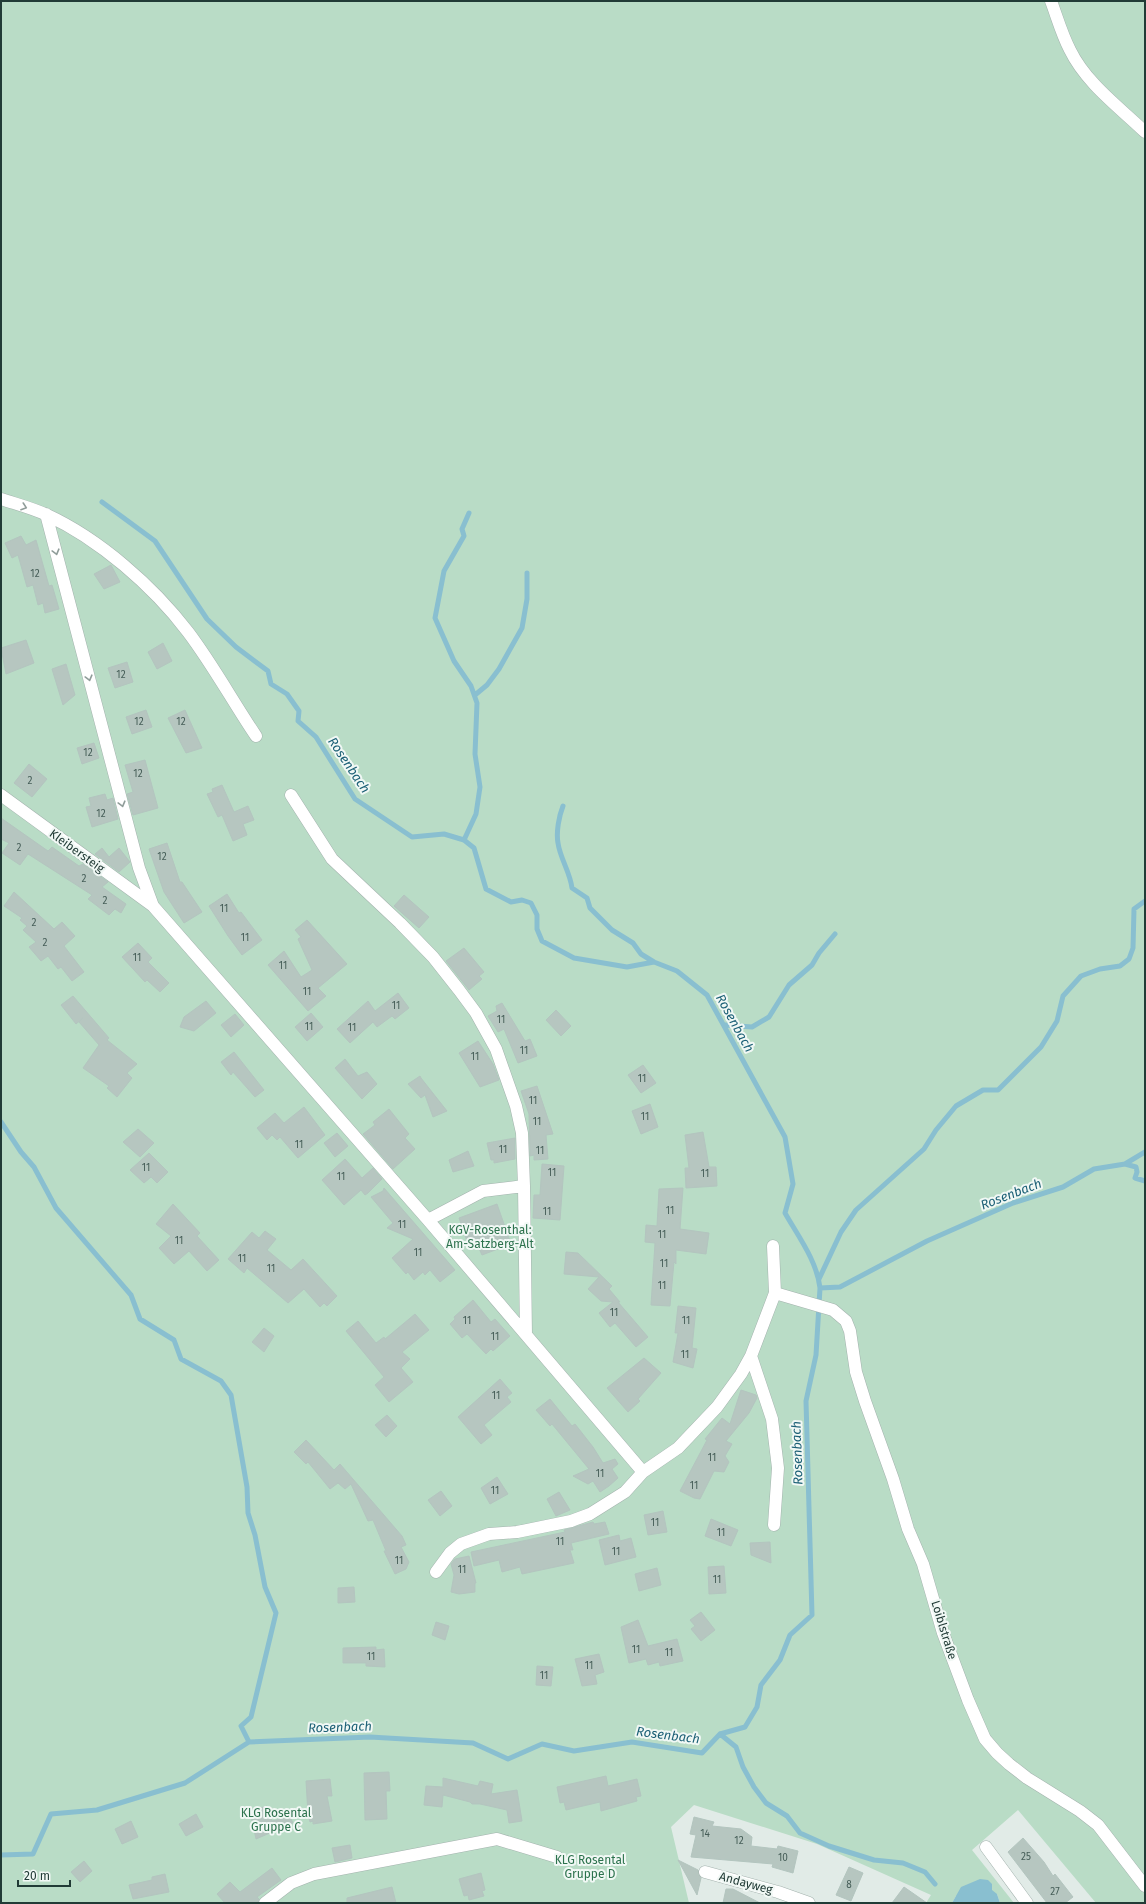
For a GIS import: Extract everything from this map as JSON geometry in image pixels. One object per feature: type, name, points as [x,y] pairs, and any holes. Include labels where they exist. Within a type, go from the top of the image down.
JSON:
[{"type":"street","points":[[1051,1],[1069,50],[1078,64],[1101,91],[1145,132]]},
{"type":"street","points":[[1,498],[46,514],[101,547],[130,571],[161,600],[188,632],[256,736]]},
{"type":"street","points":[[46,514],[139,868],[153,906],[428,1220],[643,1472]]},
{"type":"street","name":"Kleibersteig","points":[[1,795],[153,906]]},
{"type":"street","points":[[291,795],[332,859],[400,923],[433,958],[480,1020],[496,1049],[516,1106],[522,1133],[526,1335]]},
{"type":"street","points":[[428,1220],[483,1191],[524,1186]]},
{"type":"street","points":[[436,1572],[450,1553],[461,1544],[489,1534],[517,1532],[571,1521],[590,1514],[625,1492],[643,1472],[678,1448],[717,1407],[741,1374],[751,1356],[775,1293],[773,1246]]},
{"type":"street","name":"Loiblstraße","points":[[775,1293],[838,1313],[849,1326],[856,1372],[865,1400],[893,1479],[908,1529],[923,1564],[943,1633],[978,1726],[996,1753],[1008,1764],[1027,1778],[1080,1811],[1098,1825],[1145,1886]]},
{"type":"street","points":[[751,1356],[772,1419],[778,1468],[774,1525]]},
{"type":"street","points":[[265,1903],[291,1883],[314,1874],[497,1839],[557,1857]]},
{"type":"street","points":[[986,1847],[1027,1903]]},
{"type":"street","name":"Andayweg","points":[[705,1872],[778,1892],[809,1903]]},
{"type":"green space","points":[[1,1],[1145,1],[1145,1903],[1096,1903],[1018,1810],[972,1850],[1014,1903],[1000,1903],[997,1894],[956,1896],[952,1903],[926,1903],[931,1895],[817,1844],[694,1805],[671,1827],[689,1903],[1,1903]]},
{"type":"water","points":[[980,1879],[988,1880],[992,1884],[992,1890],[997,1894],[1000,1903],[952,1903],[961,1887]]},
{"type":"building","points":[[21,536],[26,545],[36,540],[49,586],[52,585],[59,609],[45,613],[43,603],[38,605],[33,585],[27,587],[18,555],[12,558],[5,543]]},
{"type":"building","points":[[111,565],[120,582],[104,589],[94,574]]},
{"type":"building","points":[[26,640],[34,663],[6,674],[1,648]]},
{"type":"building","points":[[163,643],[172,661],[157,669],[148,652]]},
{"type":"building","points":[[127,662],[133,682],[115,688],[108,668]]},
{"type":"building","points":[[66,664],[75,695],[63,705],[52,669]]},
{"type":"building","points":[[146,710],[152,727],[132,734],[126,717]]},
{"type":"building","points":[[185,710],[202,748],[186,753],[168,718]]},
{"type":"building","points":[[94,743],[99,758],[82,764],[77,748]]},
{"type":"building","points":[[145,760],[158,808],[133,815],[127,794],[133,792],[125,765]]},
{"type":"building","points":[[29,764],[47,779],[32,797],[14,783]]},
{"type":"building","points":[[222,785],[234,812],[248,806],[254,820],[243,824],[247,835],[233,841],[222,815],[218,817],[207,794],[213,792],[212,789]]},
{"type":"building","points":[[105,794],[107,800],[113,798],[118,819],[92,827],[86,807],[91,806],[89,798]]},
{"type":"building","points":[[1,818],[48,851],[52,847],[79,866],[83,864],[108,882],[102,887],[126,904],[121,913],[115,909],[109,915],[88,899],[92,895],[28,854],[20,865],[2,853],[9,843],[1,839]]},
{"type":"building","points":[[167,843],[180,882],[182,882],[202,912],[184,923],[164,892],[149,849]]},
{"type":"building","points":[[102,848],[109,857],[119,848],[130,862],[119,872],[95,854]]},
{"type":"building","points":[[14,892],[54,929],[62,922],[75,936],[64,946],[84,972],[72,981],[61,967],[58,969],[48,956],[41,961],[29,947],[36,942],[23,930],[27,926],[20,920],[22,918],[4,906]]},
{"type":"building","points":[[227,894],[239,913],[241,912],[262,940],[242,955],[209,906]]},
{"type":"building","points":[[404,895],[429,917],[419,928],[394,906]]},
{"type":"building","points":[[307,920],[347,964],[318,988],[326,996],[308,1011],[268,965],[284,951],[301,977],[312,970],[298,939],[301,937],[295,930]]},
{"type":"building","points":[[138,943],[152,958],[148,962],[169,983],[160,992],[147,980],[145,982],[122,957]]},
{"type":"building","points":[[464,948],[484,972],[479,976],[482,979],[469,990],[446,961]]},
{"type":"building","points":[[398,993],[409,1008],[395,1019],[392,1016],[377,1027],[373,1022],[350,1043],[337,1029],[368,1001],[375,1011]]},
{"type":"building","points":[[73,996],[109,1038],[107,1040],[137,1064],[127,1073],[132,1078],[117,1097],[107,1088],[109,1086],[83,1068],[99,1045],[79,1022],[83,1018],[76,1024],[61,1005]]},
{"type":"building","points":[[206,1001],[216,1013],[194,1031],[180,1027],[184,1017]]},
{"type":"building","points":[[502,1003],[525,1041],[530,1039],[537,1056],[518,1063],[504,1029],[498,1032],[488,1016],[497,1011],[496,1006]]},
{"type":"building","points":[[556,1010],[571,1026],[561,1036],[546,1020]]},
{"type":"building","points":[[311,1013],[323,1027],[307,1041],[295,1027]]},
{"type":"building","points":[[235,1014],[244,1025],[231,1037],[221,1025]]},
{"type":"building","points":[[478,1041],[493,1064],[499,1080],[480,1087],[459,1053]]},
{"type":"building","points":[[234,1052],[264,1090],[255,1097],[233,1072],[231,1075],[221,1062]]},
{"type":"building","points":[[345,1059],[358,1076],[367,1072],[377,1084],[362,1099],[335,1068]]},
{"type":"building","points":[[643,1065],[656,1083],[641,1093],[628,1075]]},
{"type":"building","points":[[420,1076],[447,1111],[433,1117],[425,1095],[421,1098],[408,1084]]},
{"type":"building","points":[[537,1086],[553,1134],[546,1135],[548,1159],[534,1160],[534,1155],[530,1156],[529,1114],[521,1091]]},
{"type":"building","points":[[650,1104],[658,1127],[641,1134],[632,1111]]},
{"type":"building","points":[[304,1107],[325,1135],[298,1158],[280,1137],[277,1140],[272,1135],[267,1140],[257,1128],[275,1113],[284,1123]]},
{"type":"building","points":[[389,1109],[409,1134],[405,1138],[415,1149],[393,1169],[363,1134],[375,1125],[373,1122]]},
{"type":"building","points":[[138,1129],[154,1143],[140,1157],[123,1142]]},
{"type":"building","points":[[703,1132],[709,1167],[716,1167],[717,1186],[686,1188],[685,1168],[689,1168],[685,1135]]},
{"type":"building","points":[[337,1133],[348,1146],[335,1157],[324,1143]]},
{"type":"building","points":[[515,1138],[515,1159],[494,1163],[494,1160],[491,1160],[487,1143]]},
{"type":"building","points":[[468,1151],[474,1166],[453,1172],[449,1160]]},
{"type":"building","points":[[149,1153],[168,1172],[157,1183],[151,1177],[144,1183],[130,1170]]},
{"type":"building","points":[[345,1159],[362,1178],[373,1168],[382,1179],[368,1193],[365,1195],[361,1190],[344,1205],[322,1180]]},
{"type":"building","points":[[542,1164],[564,1166],[560,1220],[533,1218],[534,1195],[540,1195]]},
{"type":"building","points":[[384,1188],[455,1270],[440,1282],[430,1270],[425,1275],[423,1272],[414,1280],[408,1272],[406,1274],[392,1258],[413,1239],[387,1228],[393,1223],[371,1197],[383,1191]]},
{"type":"building","points":[[683,1188],[680,1229],[709,1233],[706,1254],[676,1250],[676,1264],[674,1262],[670,1306],[651,1305],[655,1243],[645,1242],[646,1225],[657,1226],[659,1189]]},
{"type":"building","points":[[173,1204],[200,1233],[197,1236],[219,1260],[207,1271],[189,1251],[174,1264],[159,1248],[171,1236],[156,1224]]},
{"type":"building","points":[[497,1204],[511,1244],[482,1255],[477,1244],[469,1247],[459,1218]]},
{"type":"building","points":[[265,1231],[276,1239],[267,1250],[291,1270],[303,1259],[337,1296],[327,1306],[324,1303],[320,1307],[304,1289],[288,1303],[247,1268],[244,1273],[228,1259],[252,1232],[259,1238]]},
{"type":"building","points":[[566,1252],[578,1253],[612,1286],[609,1289],[620,1302],[618,1302],[648,1337],[636,1347],[615,1323],[610,1327],[599,1313],[613,1302],[601,1301],[588,1289],[599,1277],[564,1274]]},
{"type":"building","points":[[473,1300],[491,1322],[495,1319],[510,1336],[493,1351],[491,1349],[486,1354],[467,1334],[462,1338],[450,1324],[455,1319],[454,1317]]},
{"type":"building","points":[[678,1306],[696,1308],[692,1348],[697,1349],[693,1368],[673,1362],[678,1333],[675,1333]]},
{"type":"building","points":[[415,1314],[429,1330],[402,1352],[410,1359],[401,1368],[413,1382],[389,1402],[375,1385],[384,1377],[346,1331],[358,1321],[376,1343],[384,1337],[385,1339]]},
{"type":"building","points":[[264,1328],[274,1336],[264,1352],[252,1342]]},
{"type":"building","points":[[644,1358],[661,1373],[638,1399],[640,1401],[628,1412],[607,1388]]},
{"type":"building","points":[[500,1379],[512,1393],[507,1397],[511,1402],[484,1425],[492,1435],[481,1444],[458,1417]]},
{"type":"building","points":[[741,1390],[756,1395],[757,1398],[749,1413],[726,1441],[732,1444],[725,1456],[729,1462],[724,1472],[714,1471],[700,1499],[694,1498],[680,1491],[707,1440],[705,1439],[722,1418],[730,1424]]},
{"type":"building","points":[[550,1399],[572,1426],[575,1424],[593,1447],[603,1463],[615,1459],[618,1464],[612,1469],[618,1478],[600,1492],[593,1481],[588,1484],[573,1476],[589,1469],[552,1424],[550,1426],[536,1410]]},
{"type":"building","points":[[387,1415],[397,1426],[386,1437],[375,1425]]},
{"type":"building","points":[[306,1440],[334,1470],[340,1464],[402,1536],[406,1545],[401,1547],[409,1562],[406,1569],[395,1574],[384,1551],[386,1551],[373,1520],[368,1521],[351,1484],[345,1489],[338,1483],[330,1489],[308,1462],[306,1464],[294,1452]]},
{"type":"building","points":[[497,1477],[508,1494],[490,1504],[481,1488]]},
{"type":"building","points":[[441,1491],[452,1506],[440,1516],[428,1500]]},
{"type":"building","points":[[559,1492],[570,1510],[556,1516],[547,1499]]},
{"type":"building","points":[[663,1511],[667,1532],[648,1535],[644,1515]]},
{"type":"building","points":[[711,1519],[738,1530],[731,1546],[705,1536]]},
{"type":"building","points":[[593,1522],[594,1524],[605,1522],[609,1534],[571,1543],[573,1550],[570,1550],[574,1563],[522,1574],[520,1567],[502,1572],[499,1560],[474,1566],[471,1552],[565,1532],[564,1530]]},
{"type":"building","points":[[619,1535],[620,1541],[631,1538],[636,1557],[605,1565],[599,1540]]},
{"type":"building","points":[[770,1542],[771,1563],[751,1555],[750,1543]]},
{"type":"building","points":[[469,1556],[476,1583],[475,1592],[459,1594],[451,1592],[454,1575],[451,1564],[455,1559]]},
{"type":"building","points":[[724,1566],[726,1593],[709,1594],[708,1567]]},
{"type":"building","points":[[657,1568],[661,1585],[639,1591],[635,1574]]},
{"type":"building","points":[[354,1587],[355,1602],[338,1603],[338,1588]]},
{"type":"building","points":[[701,1612],[715,1630],[701,1641],[691,1629],[695,1626],[690,1620]]},
{"type":"building","points":[[638,1620],[648,1646],[677,1639],[683,1661],[660,1666],[659,1662],[648,1665],[646,1659],[629,1663],[621,1627]]},
{"type":"building","points":[[436,1622],[449,1626],[445,1640],[432,1635]]},
{"type":"building","points":[[376,1647],[376,1650],[384,1649],[385,1667],[366,1666],[366,1663],[343,1663],[343,1648]]},
{"type":"building","points":[[599,1654],[604,1672],[595,1675],[597,1684],[582,1686],[575,1659]]},
{"type":"building","points":[[537,1666],[553,1667],[551,1686],[536,1685]]},
{"type":"building","points":[[389,1772],[390,1791],[386,1791],[387,1819],[365,1820],[364,1773]]},
{"type":"building","points":[[606,1776],[608,1786],[637,1779],[641,1796],[636,1797],[637,1801],[601,1811],[600,1802],[566,1810],[564,1802],[560,1803],[557,1787]]},
{"type":"building","points":[[443,1778],[478,1786],[480,1781],[493,1784],[491,1794],[517,1790],[522,1821],[509,1823],[507,1810],[480,1804],[472,1804],[470,1802],[443,1795],[442,1807],[424,1805],[426,1786],[443,1787]]},
{"type":"building","points":[[330,1779],[332,1796],[327,1796],[332,1821],[313,1824],[313,1821],[310,1822],[308,1814],[306,1781]]},
{"type":"building","points":[[267,1806],[272,1821],[290,1817],[293,1823],[256,1839],[250,1811]]},
{"type":"building","points":[[196,1814],[203,1827],[186,1836],[179,1824]]},
{"type":"building","points":[[694,1817],[714,1822],[712,1826],[741,1829],[752,1837],[751,1846],[777,1849],[778,1846],[798,1851],[793,1873],[772,1867],[773,1864],[691,1857],[696,1835],[690,1834]]},
{"type":"building","points":[[131,1821],[138,1837],[122,1844],[115,1829]]},
{"type":"building","points":[[1023,1838],[1044,1862],[1053,1876],[1055,1874],[1073,1897],[1065,1903],[1047,1903],[1008,1852]]},
{"type":"building","points":[[350,1845],[352,1858],[335,1862],[332,1848]]},
{"type":"building","points":[[678,1860],[698,1870],[701,1878],[697,1895]]},
{"type":"building","points":[[84,1861],[92,1871],[80,1882],[71,1872]]},
{"type":"building","points":[[849,1867],[863,1873],[851,1901],[836,1895]]},
{"type":"building","points":[[272,1868],[281,1880],[257,1897],[259,1899],[258,1903],[225,1903],[217,1894],[230,1882],[240,1892]]},
{"type":"building","points":[[481,1873],[485,1890],[482,1891],[484,1896],[469,1900],[468,1895],[464,1896],[459,1879]]},
{"type":"building","points":[[165,1874],[169,1892],[133,1899],[129,1885],[152,1880],[152,1877]]},
{"type":"building","points":[[392,1887],[396,1903],[347,1903],[347,1898]]},
{"type":"building","points":[[904,1887],[927,1903],[892,1903]]},
{"type":"building","points":[[726,1889],[733,1889],[760,1903],[723,1903]]},
{"type":"waterway","name":"Rosenbach","points":[[1,1855],[33,1854],[51,1814],[97,1810],[185,1783],[249,1742],[370,1737],[473,1743],[508,1759],[542,1744],[574,1751],[632,1742],[702,1753],[720,1734],[745,1727],[757,1707],[761,1685],[780,1660],[790,1635],[812,1615],[806,1401],[816,1355],[820,1288],[811,1258],[785,1213],[793,1184],[785,1137],[707,995],[677,971],[654,962],[627,967],[574,958],[542,941],[537,929],[537,915],[531,903],[522,900],[511,902],[486,889],[474,848],[464,840],[444,834],[412,837],[355,799],[316,737],[298,721],[299,711],[287,694],[271,684],[268,671],[236,647],[207,619],[155,541],[102,502]]},
{"type":"waterway","points":[[464,840],[476,814],[480,787],[475,754],[477,703],[471,686],[454,661],[435,618],[444,571],[464,536],[462,529],[469,513]]},
{"type":"waterway","points":[[475,695],[487,685],[499,669],[522,628],[527,599],[527,573]]},
{"type":"waterway","points":[[563,806],[558,824],[557,839],[572,888],[587,898],[590,908],[612,930],[633,943],[641,954],[654,962]]},
{"type":"waterway","points":[[819,1279],[841,1232],[856,1210],[924,1149],[936,1130],[956,1106],[983,1090],[998,1090],[1041,1047],[1057,1021],[1063,996],[1081,976],[1100,969],[1120,966],[1129,959],[1133,948],[1134,909],[1145,901]]},
{"type":"waterway","points":[[725,1025],[752,1027],[769,1017],[789,985],[812,965],[819,953],[835,934]]},
{"type":"waterway","points":[[1,1122],[21,1152],[34,1167],[56,1208],[131,1295],[140,1319],[174,1340],[181,1359],[221,1381],[231,1395],[247,1487],[248,1513],[255,1535],[265,1587],[276,1613],[251,1717],[241,1726],[249,1742]]},
{"type":"waterway","name":"Rosenbach","points":[[820,1288],[840,1287],[927,1241],[1013,1203],[1063,1187],[1094,1169],[1125,1164],[1145,1152]]},
{"type":"waterway","points":[[1125,1164],[1136,1167],[1137,1172],[1135,1178],[1145,1181]]},
{"type":"waterway","points":[[720,1734],[736,1747],[743,1767],[754,1787],[766,1803],[787,1816],[800,1833],[829,1846],[874,1860],[903,1863],[925,1872],[935,1884]]},
{"type":"park label","name":"KGV-Rosenthal: Am-Satzberg-Alt","points":[[490,1237]]},
{"type":"park label","name":"KLG Rosental Gruppe C","points":[[276,1820]]},
{"type":"park label","name":"KLG Rosental Gruppe D","points":[[590,1867]]}]
